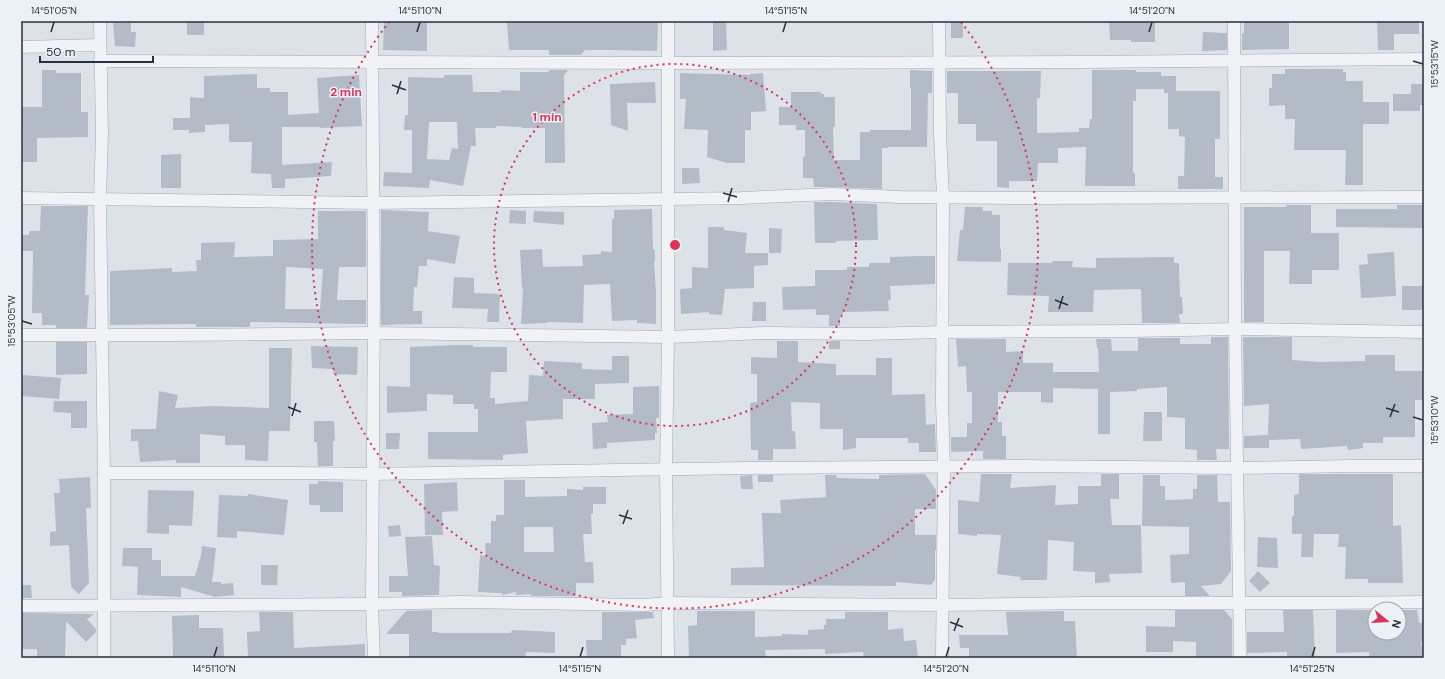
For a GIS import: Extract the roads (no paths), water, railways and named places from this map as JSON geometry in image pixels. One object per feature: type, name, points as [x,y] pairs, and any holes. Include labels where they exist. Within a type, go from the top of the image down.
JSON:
[{"type":"street","points":[[100,21],[102,134],[100,199],[104,473],[104,658]]},
{"type":"street","points":[[372,21],[374,292],[372,604],[374,658]]},
{"type":"street","points":[[668,21],[669,199],[666,469],[668,658]]},
{"type":"street","points":[[939,21],[940,134],[943,197],[942,402],[944,467],[942,658]]},
{"type":"street","points":[[1234,21],[1234,329],[1240,658]]},
{"type":"street","points":[[21,47],[100,44]]},
{"type":"street","points":[[100,61],[668,63],[939,61],[1084,62],[1424,59]]},
{"type":"street","points":[[21,198],[373,203],[742,198],[832,194],[943,197],[1424,197]]},
{"type":"street","points":[[21,335],[373,334],[668,337],[765,333],[867,334],[1234,329],[1424,332]]},
{"type":"street","points":[[104,473],[296,472],[372,474],[666,469],[1017,466],[1236,468],[1424,466]]},
{"type":"street","points":[[21,606],[460,602],[645,605],[668,603],[942,605],[1424,602]]}]
